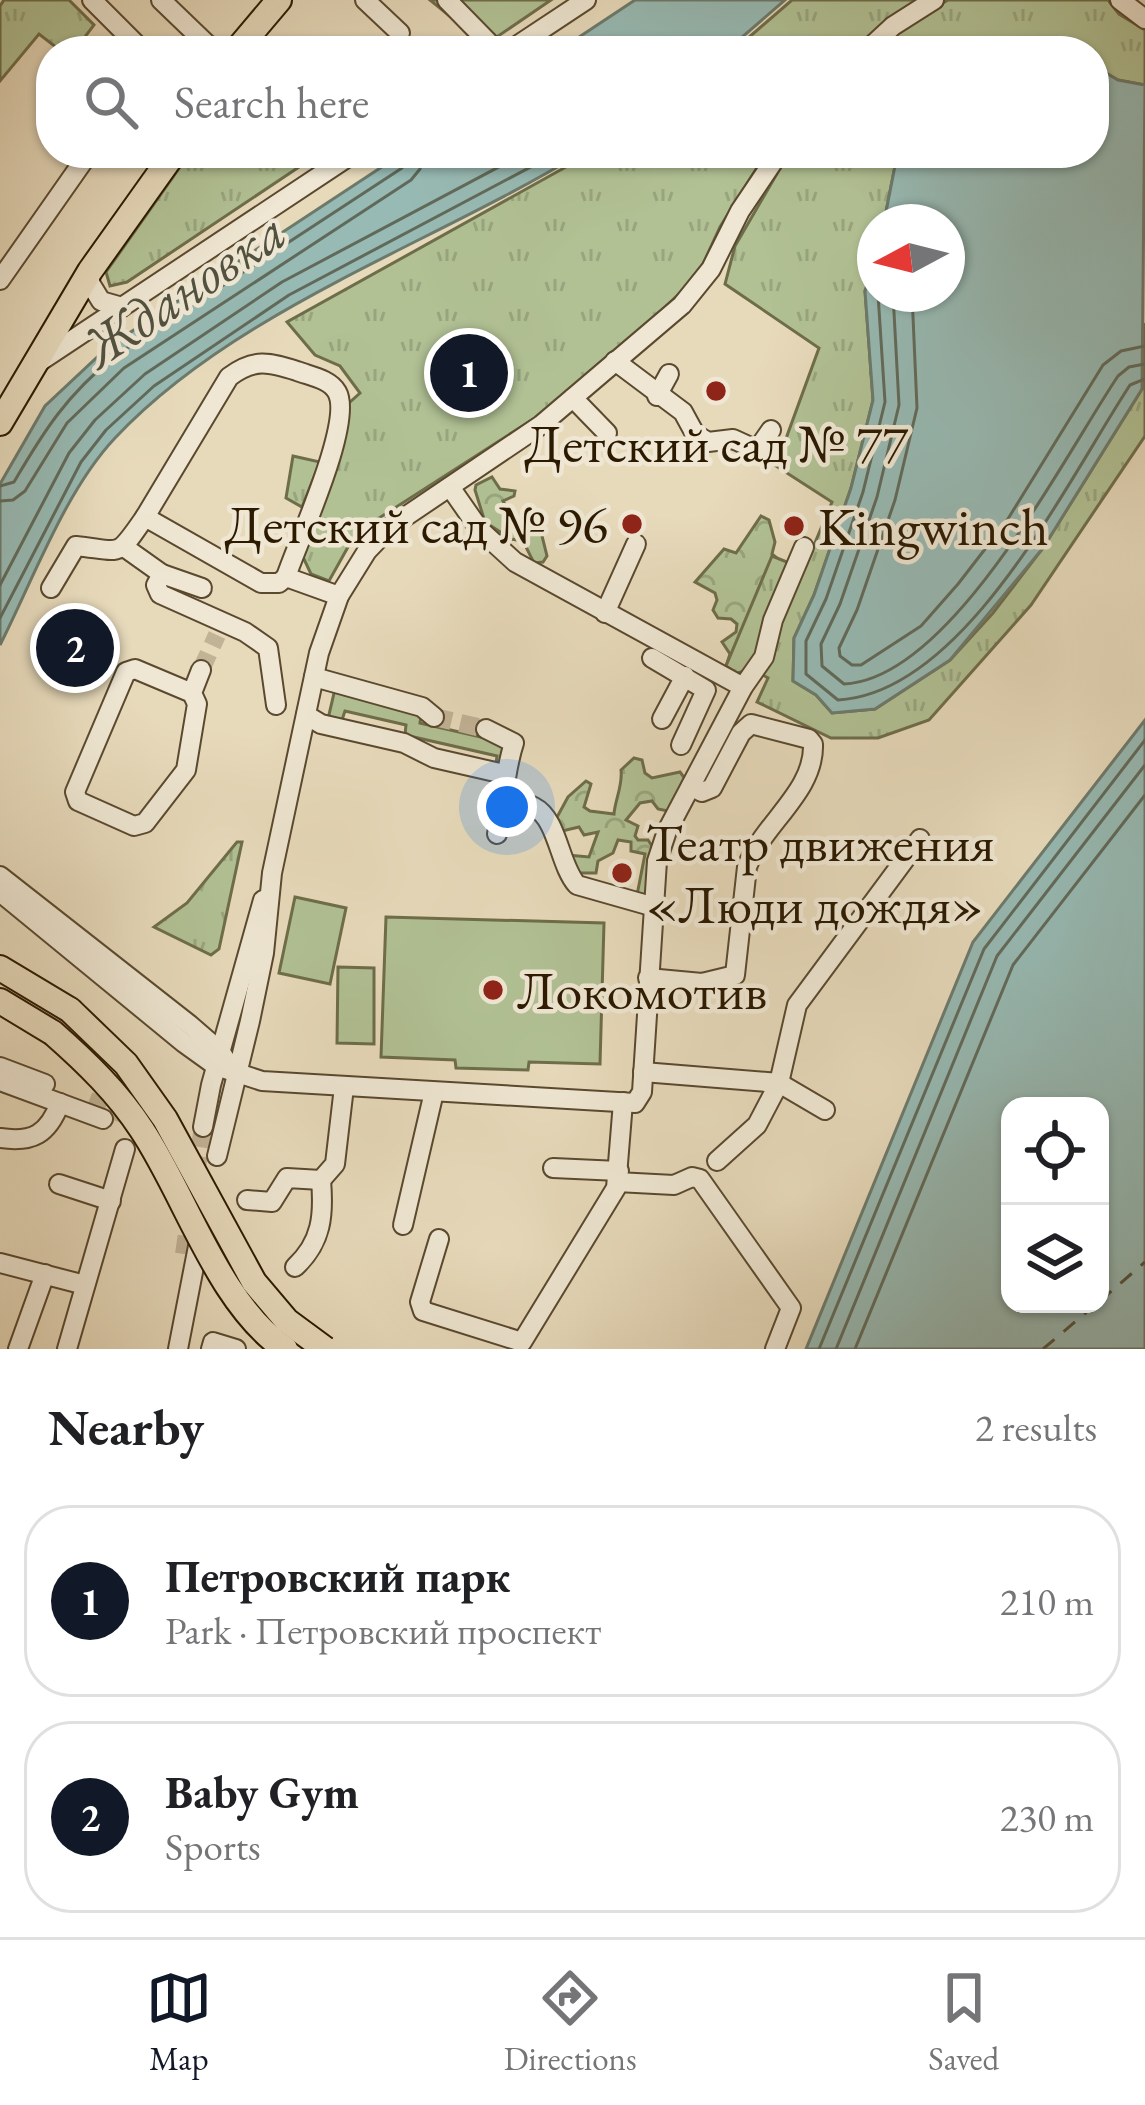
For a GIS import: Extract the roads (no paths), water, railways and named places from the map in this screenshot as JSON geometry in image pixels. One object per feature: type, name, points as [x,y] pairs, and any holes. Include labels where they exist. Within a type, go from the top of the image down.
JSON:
[{"type":"main road","points":[[248,36],[278,0]]},
{"type":"main road","points":[[262,36],[292,0]]},
{"type":"main road","points":[[0,394],[76,268],[148,168]]},
{"type":"main road","points":[[0,423],[90,271],[162,168]]},
{"type":"main road","points":[[0,968],[70,1010],[125,1064],[166,1119],[254,1282],[287,1321],[325,1349]]},
{"type":"main road","points":[[0,1001],[53,1033],[106,1084],[142,1130],[236,1298],[284,1349]]},
{"type":"street","points":[[92,0],[128,36]]},
{"type":"street","points":[[161,0],[198,36]]},
{"type":"street","points":[[365,0],[400,33]]},
{"type":"street","points":[[447,0],[482,36]]},
{"type":"street","points":[[532,36],[586,0]]},
{"type":"street","points":[[882,36],[934,0]]},
{"type":"street","points":[[1120,0],[1145,19]]},
{"type":"street","points":[[0,280],[78,168]]},
{"type":"street","points":[[30,368],[331,168]]},
{"type":"street","points":[[178,1349],[214,1166],[264,953],[272,872],[314,677],[339,596],[379,537],[521,440],[698,289],[768,168]]},
{"type":"street","points":[[90,271],[90,283],[100,301],[122,307]]},
{"type":"street","points":[[51,588],[76,546],[104,553],[124,548],[218,390],[245,365],[265,361],[321,379],[340,397],[326,478],[286,577],[279,583],[261,583],[145,517]]},
{"type":"street","points":[[615,362],[683,412],[695,434],[708,442],[733,439],[757,450],[771,430]]},
{"type":"street","points":[[657,396],[670,374]]},
{"type":"street","points":[[573,398],[607,433]]},
{"type":"street","points":[[450,487],[479,530],[514,562],[605,613],[703,685],[706,697],[681,745]]},
{"type":"street","points":[[282,519],[303,530]]},
{"type":"street","points":[[605,613],[636,544]]},
{"type":"street","points":[[0,876],[235,1074],[262,1081],[344,1087],[635,1102],[642,1092],[642,970],[661,845],[743,687],[764,657],[773,620],[804,547]]},
{"type":"street","points":[[124,548],[162,574],[202,587]]},
{"type":"street","points":[[162,574],[157,585],[160,594],[219,629],[268,648],[274,704],[306,713],[321,724],[504,774]]},
{"type":"street","points":[[286,577],[339,596]]},
{"type":"street","points":[[652,658],[743,687]]},
{"type":"street","points":[[662,719],[683,668]]},
{"type":"street","points":[[192,693],[135,669],[126,672],[75,797],[134,826],[145,823],[186,770],[196,704],[192,693],[202,670]]},
{"type":"street","points":[[314,677],[422,707],[434,717]]},
{"type":"street","points":[[727,718],[746,728]]},
{"type":"street","points":[[642,970],[703,982],[736,975],[752,850],[806,778],[814,750],[808,739],[757,724],[746,728],[712,788],[702,792],[691,786]]},
{"type":"street","points":[[485,730],[514,743],[504,774],[505,798],[497,834]]},
{"type":"street","points":[[505,798],[537,808],[544,816],[577,885],[651,906]]},
{"type":"street","points":[[717,1161],[757,1125],[779,1083],[797,1004],[920,839]]},
{"type":"street","points":[[203,1127],[250,934],[272,872]]},
{"type":"street","points":[[0,892],[218,1059]]},
{"type":"street","points":[[0,1067],[89,1100]]},
{"type":"street","points":[[643,1072],[779,1083],[825,1110]]},
{"type":"street","points":[[0,1081],[103,1119]]},
{"type":"street","points":[[295,1268],[316,1242],[323,1210],[320,1180],[335,1164],[344,1087]]},
{"type":"street","points":[[403,1225],[434,1092]]},
{"type":"street","points":[[522,1342],[602,1214],[618,1176],[623,1102]]},
{"type":"street","points":[[0,1138],[23,1141],[50,1127],[60,1103]]},
{"type":"street","points":[[67,1349],[125,1149]]},
{"type":"street","points":[[553,1168],[674,1186],[692,1177],[700,1179],[791,1308],[775,1349]]},
{"type":"street","points":[[247,1200],[272,1202],[287,1178],[320,1180]]},
{"type":"street","points":[[59,1184],[111,1201]]},
{"type":"street","points":[[440,1239],[420,1302],[423,1311],[544,1349]]},
{"type":"street","points":[[166,1349],[184,1254]]},
{"type":"street","points":[[0,1263],[85,1285]]},
{"type":"street","points":[[18,1349],[45,1274]]},
{"type":"street","points":[[211,1349],[213,1342],[236,1349]]},
{"type":"water","points":[[635,0],[785,0],[743,36],[581,36]]},
{"type":"water","points":[[1109,75],[1145,85],[1142,389],[1043,548],[950,660],[875,709],[832,713],[816,695],[793,681],[794,638],[851,488],[873,400],[867,312],[965,312],[965,204],[888,204],[895,168],[1109,168]]},
{"type":"water","name":"Ждановка","points":[[380,168],[555,168],[276,316],[163,393],[97,459],[51,537],[0,645],[0,484],[45,406],[108,347]]},
{"type":"water","points":[[1145,720],[1145,1349],[806,1349],[973,942]]},
{"type":"tunnel","points":[[201,670],[217,635]]},
{"type":"tunnel","points":[[434,717],[486,729]]},
{"type":"tunnel","points":[[89,1101],[131,1117]]},
{"type":"tunnel","points":[[184,1254],[203,1127]]},
{"type":"place","name":"Петровский парк","points":[[469,373]]},
{"type":"place","name":"Детский сад № 77","points":[[716,391]]},
{"type":"place","name":"Детский сад № 96","points":[[632,524]]},
{"type":"place","name":"Kingwinch","points":[[794,526]]},
{"type":"place","name":"Baby Gym","points":[[75,648]]},
{"type":"place","name":"Театр движения «Люди дождя»","points":[[622,873]]},
{"type":"place","name":"Локомотив","points":[[493,990]]}]
